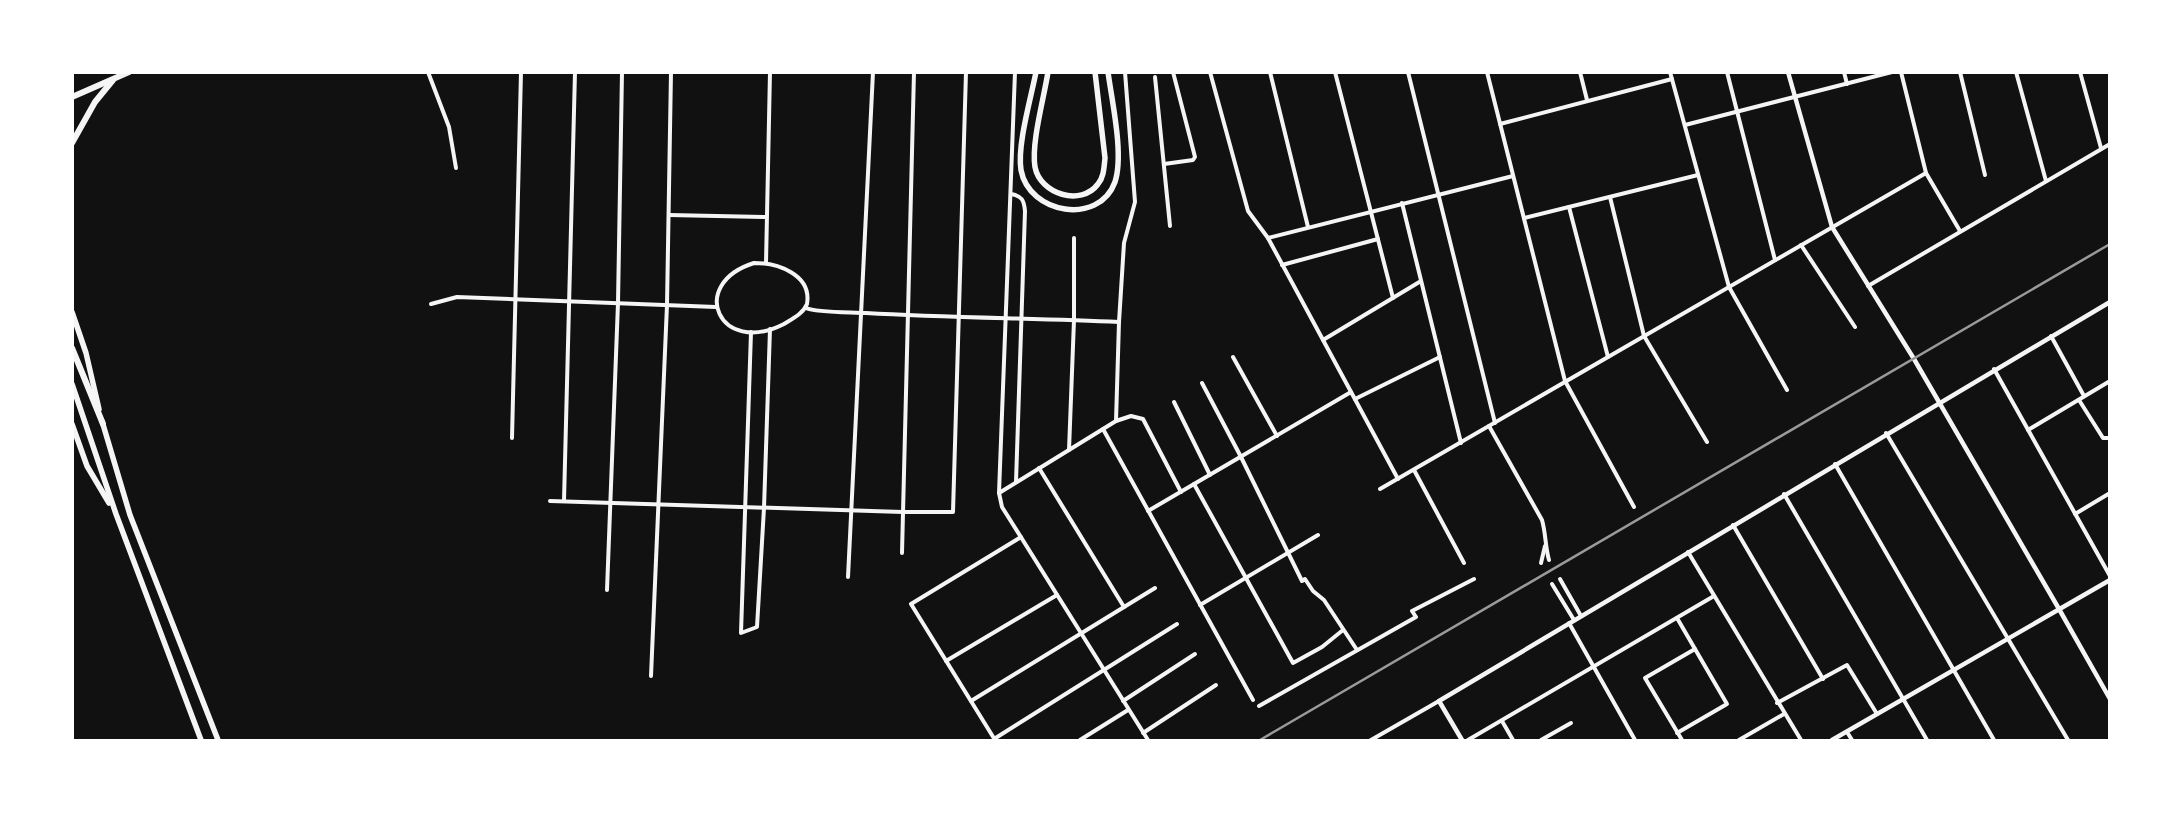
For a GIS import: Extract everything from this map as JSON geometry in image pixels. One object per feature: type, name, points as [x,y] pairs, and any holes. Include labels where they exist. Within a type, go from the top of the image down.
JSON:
[{"type":"highway","points":[[72,97],[129,72]]},
{"type":"highway","points":[[72,143],[95,102],[112,80]]},
{"type":"highway","points":[[74,350],[102,424]]},
{"type":"main road","points":[[1036,72],[1022,150],[1021,170],[1027,186],[1037,198],[1053,208],[1068,210],[1082,209],[1095,205],[1108,195],[1114,183],[1118,167],[1118,147],[1108,72]]},
{"type":"main road","points":[[1048,72],[1035,145],[1035,169],[1040,180],[1049,190],[1060,195],[1075,196],[1087,193],[1098,184],[1104,171],[1105,158],[1095,72]]},
{"type":"main road","points":[[72,312],[86,353],[102,424],[130,515],[218,740]]},
{"type":"main road","points":[[72,384],[116,514],[201,740]]},
{"type":"main road","points":[[72,424],[87,466],[116,514]]},
{"type":"street","points":[[428,72],[449,127],[456,168]]},
{"type":"street","points":[[512,438],[521,72]]},
{"type":"street","points":[[564,501],[575,72]]},
{"type":"street","points":[[607,590],[618,303],[622,72]]},
{"type":"street","points":[[651,676],[667,305],[671,72]]},
{"type":"street","points":[[766,263],[770,72]]},
{"type":"street","points":[[848,577],[873,72]]},
{"type":"street","points":[[902,553],[914,72]]},
{"type":"street","points":[[550,500],[764,508],[953,512],[966,72]]},
{"type":"street","points":[[1014,72],[999,493],[1002,507],[1148,740]]},
{"type":"street","points":[[1116,421],[1124,243],[1135,202],[1125,72]]},
{"type":"street","points":[[1164,164],[1193,160],[1195,158],[1173,72]]},
{"type":"street","points":[[1210,72],[1248,211],[1268,238],[1398,479]]},
{"type":"street","points":[[1270,72],[1308,227]]},
{"type":"street","points":[[1335,72],[1393,298]]},
{"type":"street","points":[[1408,72],[1496,422]]},
{"type":"street","points":[[1486,72],[1566,381],[1634,507]]},
{"type":"street","points":[[1580,72],[1587,100]]},
{"type":"street","points":[[1670,72],[1729,287],[1788,390]]},
{"type":"street","points":[[1727,72],[1775,260]]},
{"type":"street","points":[[1788,72],[1832,227],[1914,359],[2060,609],[2110,699]]},
{"type":"street","points":[[1844,72],[1847,84]]},
{"type":"street","points":[[1685,125],[1892,72]]},
{"type":"street","points":[[1901,72],[1926,173],[1960,231]]},
{"type":"street","points":[[1960,72],[1985,175]]},
{"type":"street","points":[[2016,72],[2046,181]]},
{"type":"street","points":[[2080,72],[2101,148]]},
{"type":"street","points":[[1155,77],[1170,226]]},
{"type":"street","points":[[1500,124],[1672,79]]},
{"type":"street","points":[[1868,286],[2110,144]]},
{"type":"street","points":[[1380,489],[1926,173]]},
{"type":"street","points":[[1524,218],[1698,175]]},
{"type":"street","points":[[1268,238],[1371,210],[1513,176]]},
{"type":"street","points":[[1011,194],[1019,195],[1024,200],[1025,211],[1016,482]]},
{"type":"street","points":[[1610,197],[1644,336],[1707,442]]},
{"type":"street","points":[[1402,203],[1461,443]]},
{"type":"street","points":[[1569,207],[1608,357]]},
{"type":"street","points":[[669,215],[766,217]]},
{"type":"street","points":[[1069,450],[1074,320],[1074,238]]},
{"type":"street","points":[[1282,265],[1378,239]]},
{"type":"street","points":[[1801,245],[1855,327]]},
{"type":"street","points":[[806,308],[807,294],[797,276],[777,265],[766,263],[754,263],[730,274],[718,294],[716,307],[721,318],[728,325],[739,331],[751,332],[770,330],[793,318],[806,308],[958,318],[1022,317],[1119,322]]},
{"type":"street","points":[[1323,340],[1421,281]]},
{"type":"street","points":[[431,304],[457,298],[716,307]]},
{"type":"street","points":[[1371,740],[1938,402],[2110,302]]},
{"type":"street","points":[[751,332],[741,633],[757,627],[764,508],[770,330]]},
{"type":"street","points":[[2051,336],[2084,396]]},
{"type":"street","points":[[1233,357],[1277,436]]},
{"type":"street","points":[[1355,399],[1440,357]]},
{"type":"street","points":[[1832,740],[2060,609],[2110,578],[1994,369]]},
{"type":"street","points":[[2028,430],[2110,381]]},
{"type":"street","points":[[1202,384],[1241,456],[1302,581],[1305,579],[1312,591],[1324,600],[1357,650]]},
{"type":"street","points":[[1148,511],[1352,392]]},
{"type":"street","points":[[2079,400],[2103,438],[2110,438]]},
{"type":"street","points":[[1174,402],[1210,475]]},
{"type":"street","points":[[999,493],[1116,421],[1131,416],[1143,419],[1181,492]]},
{"type":"street","points":[[1489,426],[1542,520],[1546,533],[1541,563]]},
{"type":"street","points":[[1103,429],[1253,700]]},
{"type":"street","points":[[1886,433],[2068,740]]},
{"type":"street","points":[[1835,464],[1994,740]]},
{"type":"street","points":[[1039,468],[1124,607]]},
{"type":"street","points":[[1414,470],[1464,563]]},
{"type":"street","points":[[1194,484],[1293,663],[1322,647],[1343,630]]},
{"type":"street","points":[[2075,514],[2110,493]]},
{"type":"street","points":[[1784,494],[1927,740]]},
{"type":"street","points":[[1733,525],[1823,679]]},
{"type":"street","points":[[1200,605],[1318,535]]},
{"type":"street","points":[[1021,537],[911,604],[995,740],[1177,624]]},
{"type":"street","points":[[1545,545],[1549,560]]},
{"type":"street","points":[[1688,552],[1777,703],[1801,740]]},
{"type":"street","points":[[1259,706],[1416,616],[1412,611],[1474,579]]},
{"type":"street","points":[[1560,579],[1581,616]]},
{"type":"street","points":[[1552,584],[1594,668],[1635,740]]},
{"type":"street","points":[[971,701],[1155,588]]},
{"type":"street","points":[[946,661],[1057,594]]},
{"type":"street","points":[[1468,740],[1594,668],[1714,596]]},
{"type":"street","points":[[1677,733],[1727,704],[1678,618]]},
{"type":"street","points":[[1682,740],[1645,678],[1695,648]]},
{"type":"street","points":[[1123,701],[1195,654]]},
{"type":"street","points":[[1777,703],[1847,665],[1877,714]]},
{"type":"street","points":[[1143,733],[1216,685]]},
{"type":"street","points":[[1439,701],[1462,740]]},
{"type":"street","points":[[1080,740],[1128,710]]},
{"type":"street","points":[[1739,740],[1784,714]]},
{"type":"street","points":[[1502,721],[1513,740]]},
{"type":"street","points":[[1545,740],[1571,722]]},
{"type":"street","points":[[1847,732],[1852,740]]},
{"type":"railway","points":[[1260,740],[2110,244]]}]
